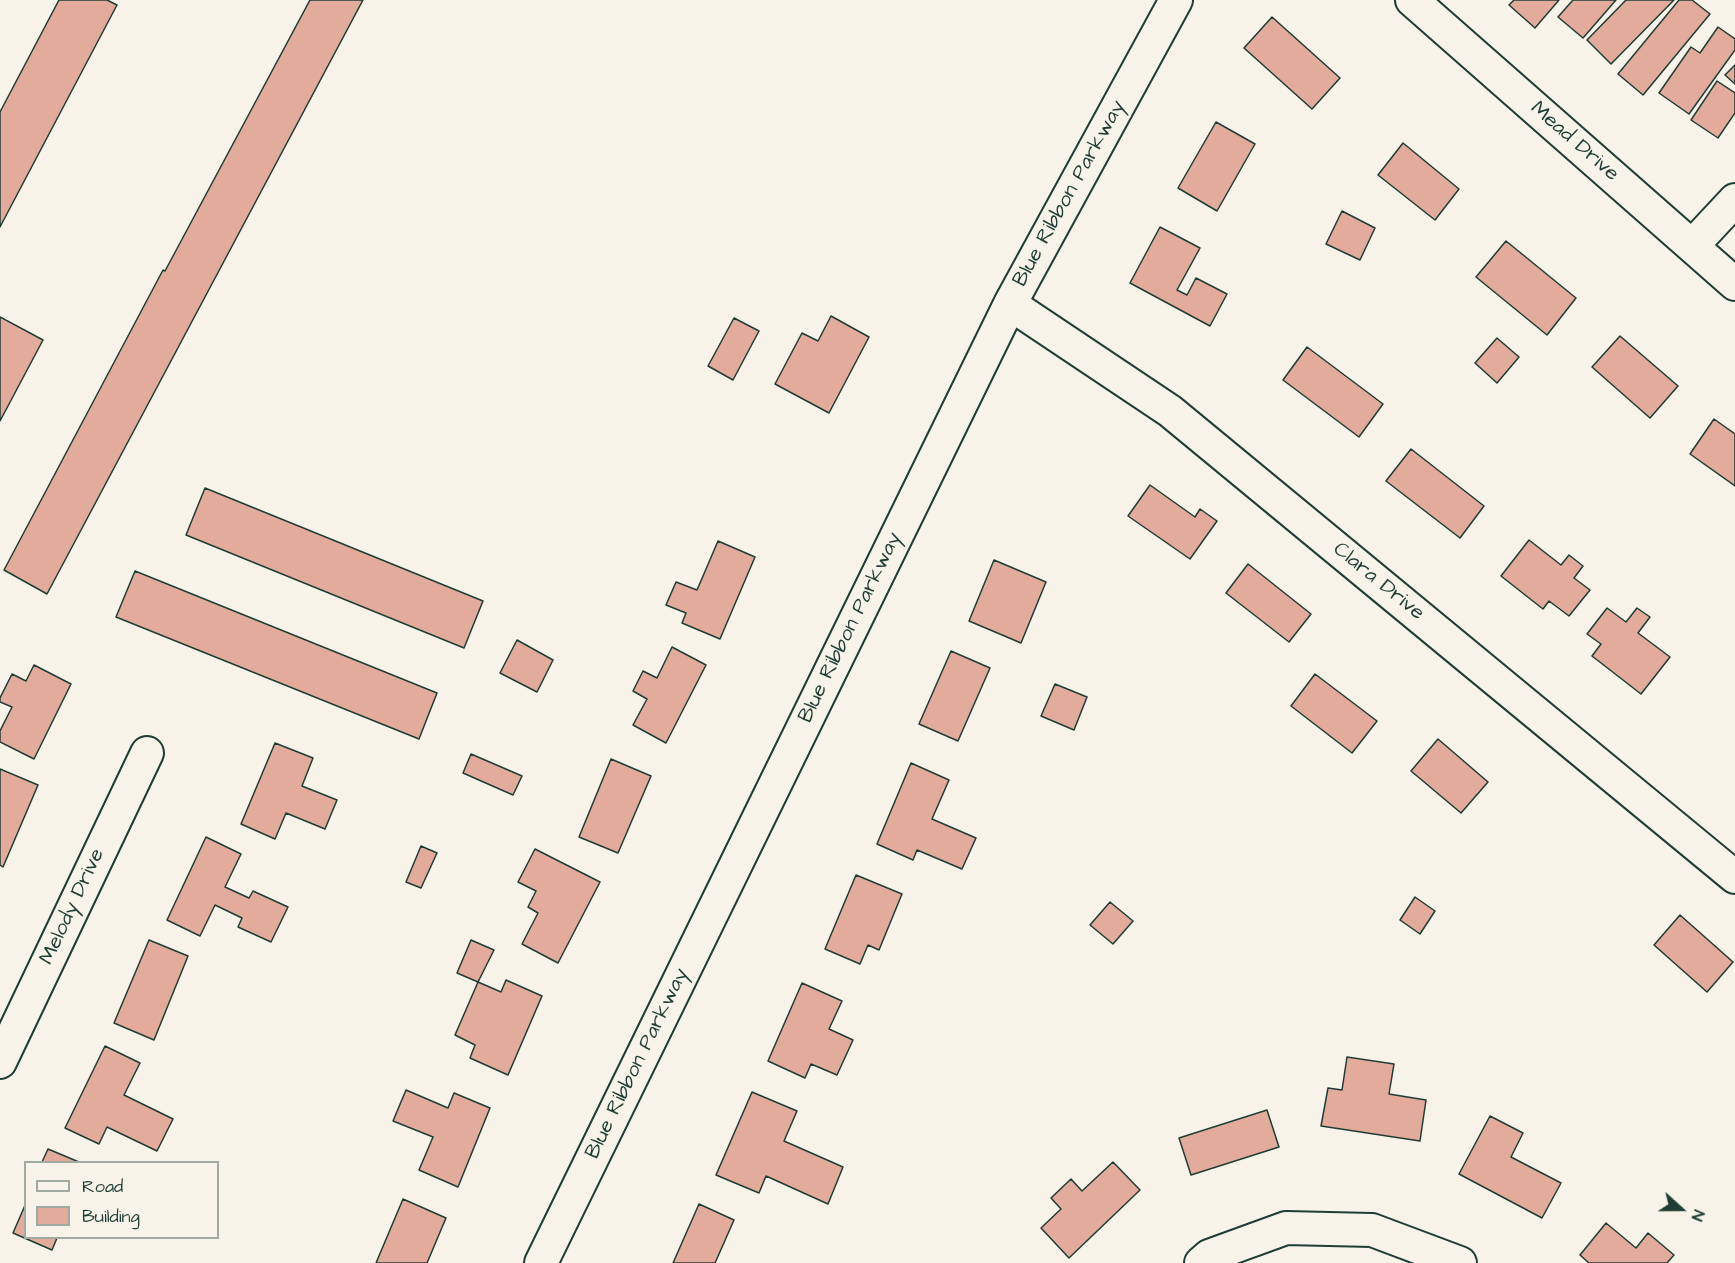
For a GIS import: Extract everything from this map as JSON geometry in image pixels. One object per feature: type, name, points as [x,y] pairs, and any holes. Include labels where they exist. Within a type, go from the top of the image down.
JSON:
[{"type":"street","name":"Blue Ribbon Parkway","points":[[541,1263],[1010,304],[1176,0]]},
{"type":"street","name":"Mead Drive","points":[[1412,0],[1735,284]]},
{"type":"street","points":[[1692,246],[1735,200]]},
{"type":"street","name":"Clara Drive","points":[[1010,304],[1170,411],[1735,876]]},
{"type":"street","name":"Melody Drive","points":[[0,1062],[147,753]]},
{"type":"street","points":[[1201,1263],[1209,1256],[1286,1228],[1372,1230],[1460,1263]]},
{"type":"building","points":[[59,0],[107,0],[117,5],[0,227],[0,112]]},
{"type":"building","points":[[310,0],[363,0],[47,594],[4,570],[163,270],[165,271]]},
{"type":"building","points":[[1514,0],[1559,0],[1535,28],[1509,5]]},
{"type":"building","points":[[1573,0],[1616,0],[1583,38],[1558,17]]},
{"type":"building","points":[[1626,0],[1674,0],[1611,64],[1587,40]]},
{"type":"building","points":[[1679,0],[1692,0],[1710,14],[1643,95],[1618,74]]},
{"type":"building","points":[[1272,17],[1340,78],[1312,109],[1244,48]]},
{"type":"building","points":[[1718,27],[1735,39],[1735,50],[1689,114],[1659,93],[1691,47],[1700,53]]},
{"type":"building","points":[[1735,65],[1735,84],[1725,75]]},
{"type":"building","points":[[1717,81],[1735,93],[1735,113],[1718,138],[1691,120]]},
{"type":"building","points":[[1216,122],[1255,144],[1217,211],[1178,188]]},
{"type":"building","points":[[1403,143],[1459,189],[1435,220],[1378,175]]},
{"type":"building","points":[[1342,211],[1375,228],[1360,260],[1326,244]]},
{"type":"building","points":[[1160,227],[1200,248],[1177,290],[1187,295],[1196,278],[1227,294],[1210,326],[1130,283]]},
{"type":"building","points":[[1506,241],[1576,298],[1547,335],[1476,277]]},
{"type":"building","points":[[831,316],[869,337],[829,413],[775,384],[802,333],[818,341]]},
{"type":"building","points":[[0,317],[43,340],[0,421]]},
{"type":"building","points":[[734,318],[759,331],[733,380],[708,366]]},
{"type":"building","points":[[1620,336],[1678,386],[1650,418],[1592,367]]},
{"type":"building","points":[[1497,338],[1519,357],[1497,383],[1475,363]]},
{"type":"building","points":[[1307,347],[1383,404],[1359,437],[1283,380]]},
{"type":"building","points":[[1714,419],[1735,434],[1735,486],[1690,454]]},
{"type":"building","points":[[1411,449],[1484,506],[1460,538],[1386,481]]},
{"type":"building","points":[[1150,485],[1195,517],[1200,509],[1217,521],[1190,559],[1128,516]]},
{"type":"building","points":[[205,488],[483,601],[464,648],[186,535]]},
{"type":"building","points":[[1529,540],[1561,565],[1569,555],[1583,566],[1574,578],[1590,590],[1569,616],[1549,601],[1543,609],[1501,576]]},
{"type":"building","points":[[718,541],[755,557],[720,639],[682,623],[686,613],[666,605],[676,582],[697,590]]},
{"type":"building","points":[[994,560],[1046,582],[1021,643],[969,621]]},
{"type":"building","points":[[1248,564],[1311,614],[1289,642],[1226,593]]},
{"type":"building","points":[[135,571],[437,693],[419,739],[116,617]]},
{"type":"building","points":[[1607,608],[1626,622],[1637,608],[1650,617],[1638,633],[1670,657],[1641,694],[1592,656],[1601,644],[1587,634]]},
{"type":"building","points":[[517,640],[553,660],[537,692],[500,673]]},
{"type":"building","points":[[672,647],[706,665],[666,743],[633,725],[647,699],[633,691],[643,671],[657,678]]},
{"type":"building","points":[[951,651],[990,668],[958,741],[919,724]]},
{"type":"building","points":[[34,665],[71,684],[34,759],[0,742],[0,731],[12,707],[0,702],[0,698],[12,674],[26,681]]},
{"type":"building","points":[[1315,674],[1377,721],[1352,753],[1291,706]]},
{"type":"building","points":[[1055,684],[1087,697],[1074,730],[1041,716]]},
{"type":"building","points":[[1438,739],[1488,782],[1461,813],[1411,771]]},
{"type":"building","points":[[275,743],[313,758],[302,786],[337,800],[325,829],[286,813],[275,839],[241,824]]},
{"type":"building","points":[[471,754],[522,776],[513,795],[463,773]]},
{"type":"building","points":[[611,759],[651,776],[618,853],[579,837]]},
{"type":"building","points":[[911,763],[949,780],[932,819],[976,838],[962,869],[917,850],[913,860],[877,844]]},
{"type":"building","points":[[0,769],[38,785],[3,867],[0,865]]},
{"type":"building","points":[[206,837],[241,854],[225,887],[249,898],[253,891],[288,907],[271,942],[238,927],[242,918],[215,905],[200,936],[167,920]]},
{"type":"building","points":[[421,846],[437,853],[421,888],[406,882]]},
{"type":"building","points":[[535,849],[600,882],[558,963],[522,944],[538,913],[528,907],[536,891],[518,882]]},
{"type":"building","points":[[856,875],[902,894],[879,950],[868,945],[860,964],[825,949]]},
{"type":"building","points":[[1415,897],[1435,911],[1420,934],[1400,920]]},
{"type":"building","points":[[1110,902],[1133,921],[1113,944],[1090,925]]},
{"type":"building","points":[[1680,915],[1733,962],[1707,992],[1654,945]]},
{"type":"building","points":[[149,940],[188,956],[154,1040],[114,1023]]},
{"type":"building","points":[[471,940],[494,950],[478,982],[457,973]]},
{"type":"building","points":[[506,980],[542,996],[508,1075],[470,1058],[475,1045],[455,1035],[478,982],[501,992]]},
{"type":"building","points":[[802,983],[842,1001],[829,1029],[853,1040],[837,1075],[811,1064],[805,1078],[768,1061]]},
{"type":"building","points":[[105,1046],[140,1063],[124,1095],[173,1119],[157,1151],[107,1127],[99,1144],[65,1128]]},
{"type":"building","points":[[1347,1057],[1394,1064],[1389,1094],[1426,1100],[1420,1141],[1321,1126],[1328,1088],[1342,1090]]},
{"type":"building","points":[[406,1090],[448,1108],[454,1093],[490,1108],[458,1187],[419,1170],[433,1137],[393,1121]]},
{"type":"building","points":[[752,1092],[797,1111],[784,1141],[843,1167],[828,1204],[766,1176],[759,1193],[716,1175]]},
{"type":"building","points":[[1267,1110],[1279,1147],[1191,1175],[1179,1138]]},
{"type":"building","points":[[1490,1116],[1523,1133],[1511,1157],[1561,1183],[1542,1218],[1459,1174]]},
{"type":"building","points":[[48,1149],[77,1161],[42,1161]]},
{"type":"building","points":[[1113,1162],[1140,1190],[1069,1258],[1041,1228],[1061,1209],[1051,1198],[1071,1179],[1082,1191]]},
{"type":"building","points":[[403,1199],[446,1218],[427,1263],[376,1263]]},
{"type":"building","points":[[699,1204],[734,1220],[715,1263],[673,1263]]},
{"type":"building","points":[[24,1208],[24,1238],[13,1233]]},
{"type":"building","points":[[1606,1223],[1636,1248],[1648,1233],[1674,1255],[1667,1263],[1589,1263],[1580,1255]]},
{"type":"building","points":[[27,1239],[57,1239],[52,1250]]}]
